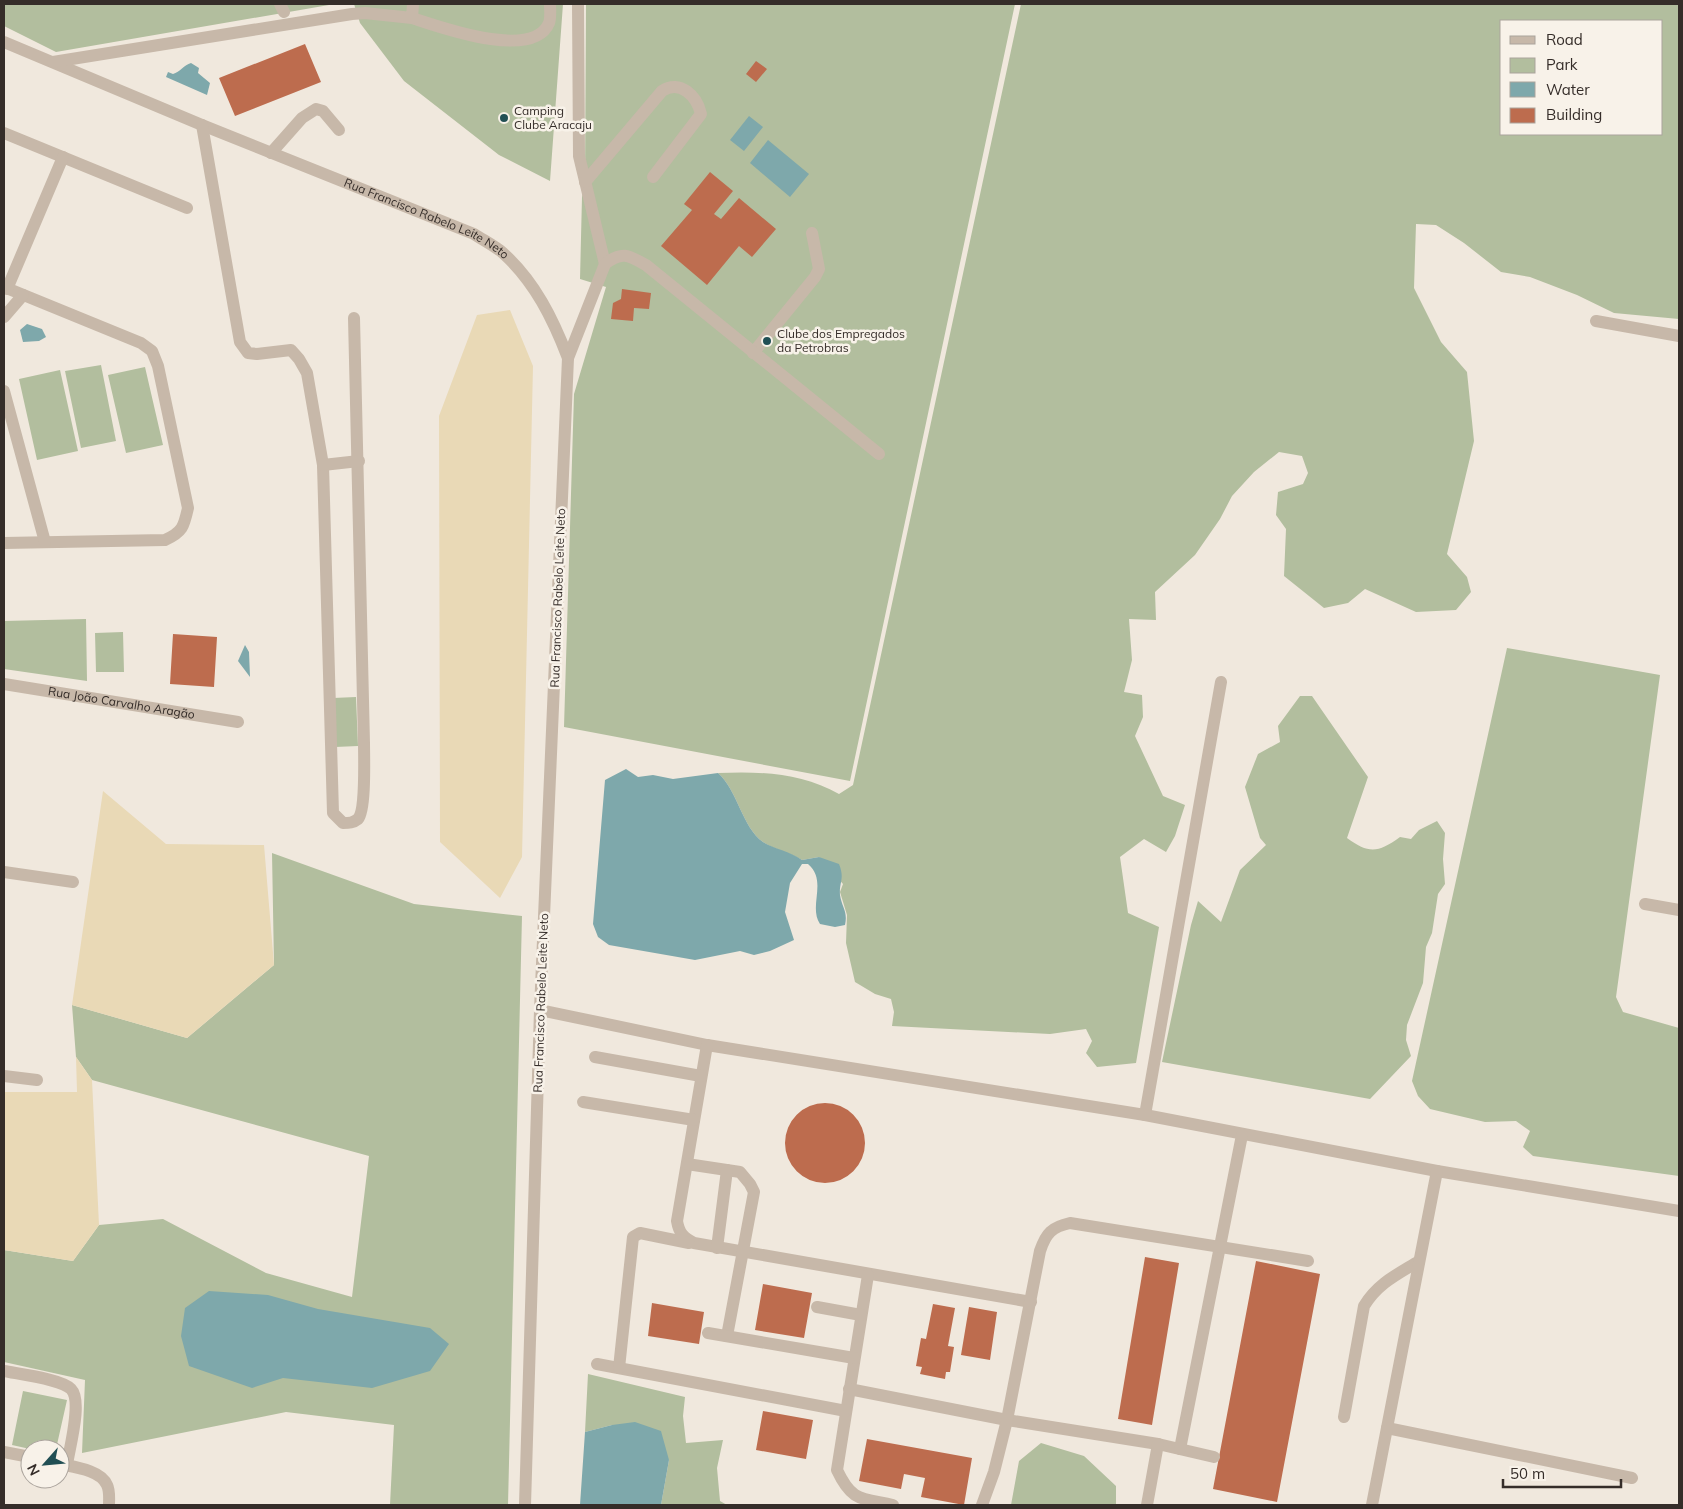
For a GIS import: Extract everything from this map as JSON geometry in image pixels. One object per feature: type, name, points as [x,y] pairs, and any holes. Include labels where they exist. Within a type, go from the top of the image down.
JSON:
[{"type":"street","points":[[412,18],[413,4]]},
{"type":"street","points":[[52,62],[365,13],[412,18],[456,32],[516,42],[543,32],[550,22],[550,4]]},
{"type":"street","points":[[578,4],[578,141],[585,182],[605,264]]},
{"type":"street","name":"Rua Francisco Rabelo Leite Neto","points":[[4,42],[202,125],[474,234],[502,252],[532,284],[556,326],[568,358],[540,1010],[525,1505]]},
{"type":"street","points":[[585,182],[662,91],[668,87],[688,91],[696,99],[701,114],[654,177]]},
{"type":"street","points":[[271,153],[302,118],[316,109],[323,111],[339,130]]},
{"type":"street","points":[[202,125],[240,342],[248,353],[257,354],[290,350],[299,359],[307,373],[323,465],[332,801],[333,813],[343,823],[351,823],[358,819],[362,808],[364,743],[359,461],[354,318]]},
{"type":"street","points":[[4,133],[187,208]]},
{"type":"street","points":[[4,543],[165,540],[177,535],[185,524],[188,508],[164,385],[152,351],[141,342],[5,288],[63,157]]},
{"type":"street","points":[[753,353],[819,270],[812,233]]},
{"type":"street","points":[[568,358],[605,264],[616,256],[628,256],[646,265],[879,454]]},
{"type":"street","points":[[4,317],[23,295]]},
{"type":"street","points":[[1596,321],[1679,336]]},
{"type":"street","points":[[4,391],[45,542]]},
{"type":"street","points":[[323,465],[359,461]]},
{"type":"street","points":[[1145,1115],[1221,682]]},
{"type":"street","name":"Rua João Carvalho Aragão","points":[[4,684],[238,722]]},
{"type":"street","points":[[4,872],[73,882]]},
{"type":"street","points":[[1645,904],[1679,910]]},
{"type":"street","points":[[540,1010],[707,1045],[1145,1115],[1437,1171],[1679,1211]]},
{"type":"street","points":[[694,1244],[679,1232],[677,1221],[707,1045]]},
{"type":"street","points":[[595,1057],[702,1076]]},
{"type":"street","points":[[4,1076],[37,1080]]},
{"type":"street","points":[[583,1102],[694,1120]]},
{"type":"street","points":[[1180,1449],[1242,1135]]},
{"type":"street","points":[[687,1164],[740,1172],[754,1192],[727,1336]]},
{"type":"street","points":[[717,1248],[727,1170]]},
{"type":"street","points":[[1372,1505],[1437,1171]]},
{"type":"street","points":[[982,1505],[994,1472],[1007,1420],[1045,1236],[1055,1226],[1070,1223],[1308,1261]]},
{"type":"street","points":[[619,1368],[633,1237],[640,1234],[1031,1302]]},
{"type":"street","points":[[1344,1417],[1364,1306],[1372,1293],[1384,1282],[1419,1261]]},
{"type":"street","points":[[868,1274],[837,1470],[845,1488],[857,1497],[893,1505]]},
{"type":"street","points":[[817,1307],[861,1314]]},
{"type":"street","points":[[708,1333],[854,1358]]},
{"type":"street","points":[[597,1364],[846,1411]]},
{"type":"street","points":[[4,1371],[63,1384],[71,1389],[77,1404],[69,1439]]},
{"type":"street","points":[[849,1389],[1007,1420],[1158,1444],[1214,1457]]},
{"type":"street","points":[[1387,1428],[1632,1478]]},
{"type":"street","points":[[1146,1505],[1158,1444]]},
{"type":"street","points":[[4,1452],[20,1455]]},
{"type":"street","points":[[70,1467],[95,1474],[107,1484],[109,1505]]},
{"type":"green space","points":[[4,4],[329,5],[56,52],[4,26]]},
{"type":"green space","name":"Camping Clube Aracaju","points":[[354,4],[563,4],[550,181],[499,155],[404,81],[360,23]]},
{"type":"green space","name":"Clube dos Empregados da Petrobras","points":[[586,4],[1015,4],[850,781],[564,727],[574,394],[606,287],[580,279],[582,197],[585,182]]},
{"type":"green space","points":[[1021,4],[1679,4],[1679,319],[1614,313],[1577,295],[1530,277],[1501,272],[1464,243],[1436,225],[1416,224],[1414,288],[1441,342],[1467,372],[1474,441],[1447,554],[1467,577],[1471,592],[1456,610],[1416,612],[1365,589],[1348,603],[1324,608],[1284,576],[1286,529],[1276,515],[1278,492],[1303,484],[1308,473],[1302,456],[1279,452],[1254,472],[1232,496],[1220,519],[1195,555],[1155,592],[1156,620],[1129,619],[1132,660],[1124,692],[1142,695],[1143,717],[1135,736],[1163,796],[1185,805],[1175,836],[1166,852],[1144,839],[1120,857],[1128,913],[1159,927],[1136,1063],[1097,1067],[1086,1053],[1092,1041],[1086,1029],[1050,1034],[892,1026],[894,1012],[891,999],[875,994],[855,982],[846,943],[847,915],[840,892],[843,884],[819,857],[802,860],[763,842],[750,827],[731,789],[718,773],[749,772],[780,775],[810,782],[839,794],[853,785]]},
{"type":"green space","points":[[101,365],[116,441],[81,448],[65,371]]},
{"type":"green space","points":[[145,367],[163,445],[126,453],[108,375]]},
{"type":"green space","points":[[60,370],[78,451],[37,460],[19,379]]},
{"type":"green space","points":[[86,619],[87,681],[4,669],[4,621]]},
{"type":"green space","points":[[123,632],[124,672],[96,672],[95,633]]},
{"type":"green space","points":[[1507,648],[1660,675],[1616,997],[1623,1012],[1679,1028],[1679,1176],[1533,1156],[1523,1147],[1530,1131],[1516,1121],[1485,1122],[1430,1109],[1418,1096],[1412,1081]]},
{"type":"green space","points":[[1300,696],[1312,696],[1368,777],[1347,838],[1361,847],[1374,850],[1386,846],[1400,837],[1411,839],[1419,830],[1437,821],[1445,833],[1443,859],[1445,884],[1438,894],[1432,933],[1426,947],[1423,983],[1407,1025],[1406,1040],[1411,1056],[1370,1099],[1162,1062],[1191,925],[1198,901],[1221,922],[1240,870],[1266,845],[1260,838],[1245,787],[1258,754],[1280,742],[1278,726]]},
{"type":"green space","points":[[356,697],[358,746],[335,747],[333,698]]},
{"type":"green space","points":[[272,853],[414,904],[522,916],[508,1505],[390,1505],[394,1425],[286,1412],[82,1453],[85,1380],[4,1362],[4,1250],[73,1261],[99,1225],[163,1219],[266,1273],[352,1297],[369,1156],[92,1080],[76,1057],[72,1005],[187,1038],[274,965]]},
{"type":"green space","points":[[588,1374],[685,1397],[683,1416],[686,1443],[723,1440],[717,1468],[720,1501],[727,1505],[661,1505],[669,1460],[612,1425],[585,1432]]},
{"type":"green space","points":[[23,1391],[67,1400],[58,1439],[20,1439],[20,1447],[12,1445]]},
{"type":"green space","points":[[1041,1443],[1084,1456],[1116,1486],[1116,1505],[1011,1505],[1019,1461]]},
{"type":"sand","points":[[510,310],[533,366],[522,857],[500,898],[440,842],[439,416],[477,315]]},
{"type":"sand","points":[[103,791],[166,844],[264,845],[274,965],[187,1038],[72,1005]]},
{"type":"sand","points":[[76,1057],[92,1080],[99,1225],[73,1261],[4,1250],[4,1092],[77,1092]]},
{"type":"water","points":[[191,63],[199,68],[198,73],[210,83],[207,95],[166,77],[168,72],[173,74]]},
{"type":"water","points":[[749,116],[763,127],[744,151],[730,140]]},
{"type":"water","points":[[768,140],[809,174],[790,197],[750,163]]},
{"type":"water","points":[[27,324],[42,329],[46,337],[39,341],[23,342],[20,330]]},
{"type":"water","points":[[245,645],[249,652],[250,677],[238,661]]},
{"type":"water","points":[[626,769],[638,777],[653,775],[673,779],[718,773],[731,789],[750,827],[763,842],[802,860],[819,857],[839,864],[842,877],[840,895],[845,913],[845,925],[835,927],[820,924],[816,909],[817,878],[808,864],[802,864],[790,883],[785,912],[794,940],[770,951],[754,955],[740,951],[695,960],[609,945],[598,937],[593,924],[605,780]]},
{"type":"water","points":[[209,1291],[268,1295],[318,1309],[430,1328],[449,1344],[430,1371],[372,1388],[283,1378],[252,1388],[189,1366],[181,1336],[185,1308]]},
{"type":"water","points":[[635,1422],[661,1431],[669,1460],[661,1505],[580,1505],[585,1432],[612,1425]]},
{"type":"building","points":[[305,44],[321,82],[235,116],[219,78]]},
{"type":"building","points":[[756,61],[767,69],[756,82],[746,74]]},
{"type":"building","points":[[710,172],[733,191],[714,214],[721,219],[739,198],[776,229],[752,257],[739,246],[707,285],[661,246],[692,210],[684,204]]},
{"type":"building","points":[[622,289],[651,293],[649,309],[634,308],[633,321],[611,319],[613,303],[621,299]]},
{"type":"building","points":[[173,634],[217,637],[214,687],[170,684]]},
{"type":"building","points":[[825,1103],[840,1106],[853,1115],[862,1128],[865,1143],[862,1158],[853,1171],[840,1180],[825,1183],[810,1180],[797,1171],[788,1158],[785,1143],[788,1128],[797,1115],[810,1106]]},
{"type":"building","points":[[1145,1257],[1179,1263],[1152,1425],[1118,1419]]},
{"type":"building","points":[[1256,1261],[1320,1274],[1277,1502],[1213,1489]]},
{"type":"building","points":[[763,1284],[812,1293],[804,1338],[755,1330]]},
{"type":"building","points":[[652,1303],[704,1312],[699,1344],[648,1336]]},
{"type":"building","points":[[933,1304],[955,1308],[948,1346],[954,1347],[950,1372],[946,1372],[945,1379],[920,1374],[922,1367],[916,1366],[921,1338],[926,1339]]},
{"type":"building","points":[[969,1307],[997,1312],[990,1360],[961,1355]]},
{"type":"building","points":[[763,1411],[813,1420],[806,1459],[756,1450]]},
{"type":"building","points":[[867,1439],[972,1458],[964,1505],[921,1497],[925,1478],[904,1474],[901,1489],[859,1481]]},
{"type":"place","name":"Camping Clube Aracaju","points":[[504,118]]},
{"type":"place","name":"Clube dos Empregados da Petrobras","points":[[767,341]]}]
